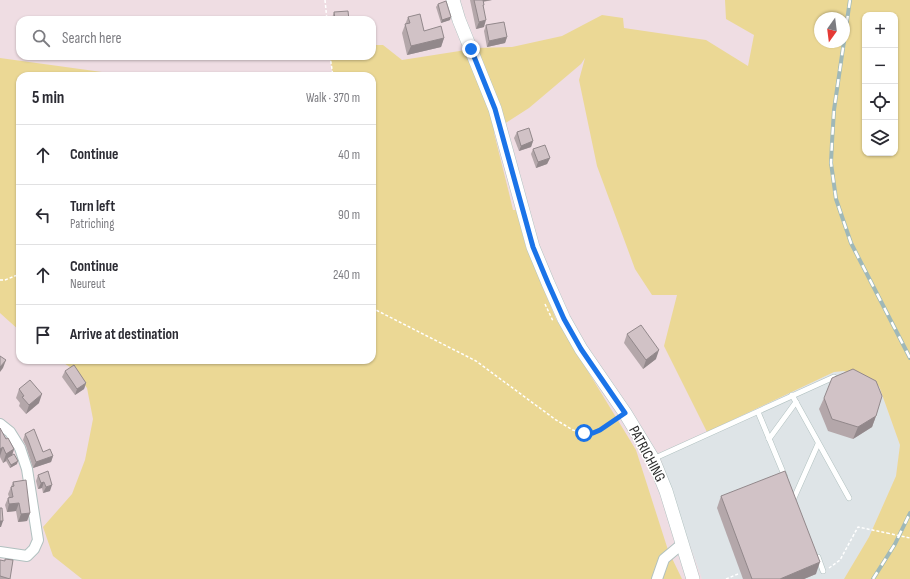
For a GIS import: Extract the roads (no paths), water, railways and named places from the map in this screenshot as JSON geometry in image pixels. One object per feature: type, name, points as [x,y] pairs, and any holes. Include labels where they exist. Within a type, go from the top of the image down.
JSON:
[{"type":"street","name":"PATRICHING","points":[[453,0],[459,20],[497,114],[533,247],[564,319],[581,349],[625,413],[654,460],[666,491],[693,579]]},
{"type":"street","points":[[0,424],[10,432],[20,448],[27,469],[38,540],[34,549],[26,556],[0,552]]},
{"type":"street","points":[[657,579],[664,559],[682,544]]},
{"type":"lane","points":[[654,460],[834,376]]},
{"type":"lane","points":[[792,395],[849,498]]},
{"type":"lane","points":[[769,439],[796,402]]},
{"type":"lane","points":[[758,412],[788,483]]},
{"type":"lane","points":[[794,498],[818,444]]},
{"type":"lane","points":[[791,491],[797,505]]},
{"type":"lane","points":[[814,549],[823,571]]},
{"type":"railway","points":[[850,0],[834,110],[831,163],[836,199],[851,243],[910,358]]},
{"type":"railway","points":[[873,579],[895,544],[910,513]]}]
